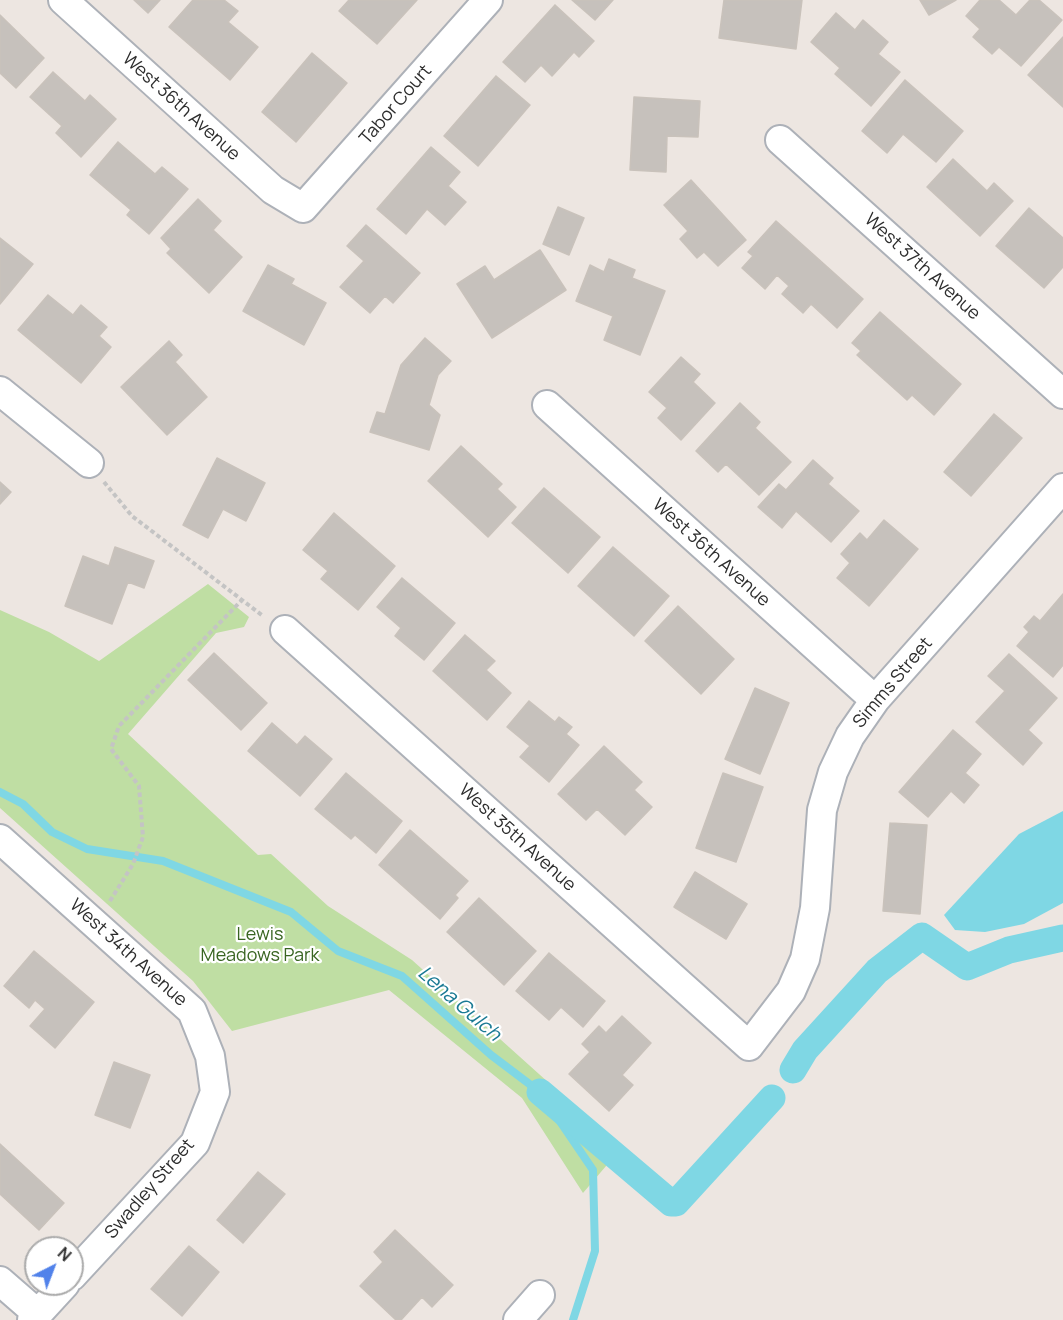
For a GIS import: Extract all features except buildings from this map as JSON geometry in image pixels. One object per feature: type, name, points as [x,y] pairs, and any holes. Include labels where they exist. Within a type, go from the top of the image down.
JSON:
[{"type":"street","name":"West 36th Avenue","points":[[63,0],[273,190],[303,208]]},
{"type":"street","name":"Tabor Court","points":[[303,208],[488,0]]},
{"type":"street","name":"West 37th Avenue","points":[[780,140],[1063,394]]},
{"type":"street","points":[[0,391],[89,463]]},
{"type":"street","name":"West 36th Avenue","points":[[547,405],[876,700]]},
{"type":"street","name":"Simms Street","points":[[749,1046],[791,991],[805,959],[815,908],[822,810],[833,772],[850,736],[876,700],[1063,488]]},
{"type":"street","name":"West 35th Avenue","points":[[285,630],[749,1046]]},
{"type":"street","name":"West 34th Avenue","points":[[0,839],[192,1011],[210,1056],[215,1092]]},
{"type":"street","name":"Swadley Street","points":[[84,1263],[195,1143],[215,1092]]},
{"type":"street","points":[[0,1281],[35,1317],[54,1296]]},
{"type":"street","points":[[518,1320],[540,1295]]},
{"type":"path","points":[[89,463],[132,516],[241,601],[285,630]]},
{"type":"path","points":[[96,925],[136,857],[142,837],[139,786],[111,749],[119,726],[241,601]]},
{"type":"green space","name":"Lewis Meadows Park","points":[[208,584],[249,617],[244,627],[216,633],[128,734],[258,855],[271,854],[328,906],[412,960],[549,1083],[612,1159],[583,1193],[522,1098],[389,990],[232,1031],[193,981],[0,808],[0,610],[49,632],[99,661]]},
{"type":"water","points":[[1063,811],[1063,903],[1024,924],[985,932],[955,930],[944,915],[1019,834]]},
{"type":"waterway","name":"Lena Gulch","points":[[0,792],[23,804],[52,832],[87,849],[163,861],[291,912],[338,951],[402,976],[491,1055],[540,1092],[593,1170],[595,1251],[573,1320]]},
{"type":"waterway","points":[[793,1070],[805,1050],[877,971],[922,936],[967,967],[1009,950],[1063,938]]},
{"type":"waterway","points":[[540,1092],[671,1203],[676,1203],[772,1098]]}]
